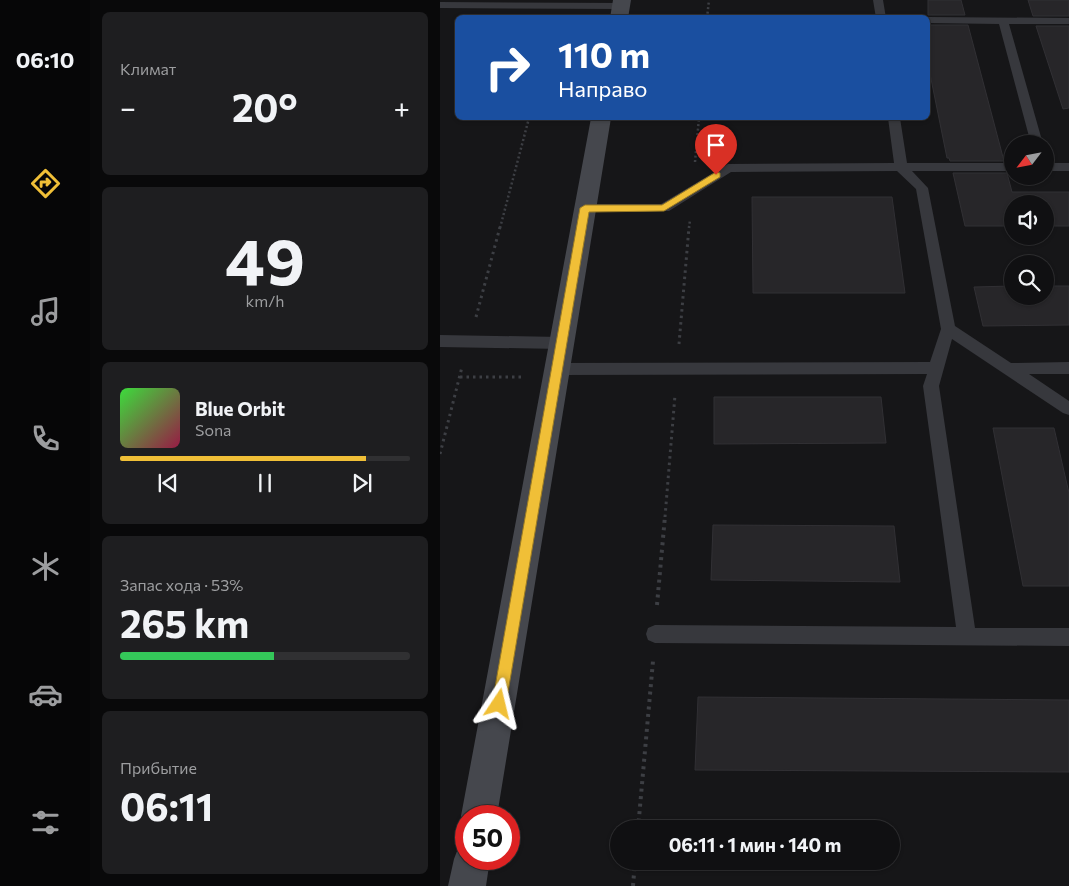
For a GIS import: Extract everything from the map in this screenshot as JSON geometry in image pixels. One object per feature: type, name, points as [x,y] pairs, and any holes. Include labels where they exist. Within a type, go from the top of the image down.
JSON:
[{"type":"main road","points":[[481,805],[601,120]]},
{"type":"main road","points":[[467,886],[470,870]]},
{"type":"lane","points":[[878,0],[880,15]]},
{"type":"lane","points":[[440,5],[514,8],[620,8]]},
{"type":"lane","points":[[930,20],[1069,21]]},
{"type":"lane","points":[[1003,20],[1035,135]]},
{"type":"lane","points":[[894,120],[901,168],[922,188],[948,329],[932,386],[967,637]]},
{"type":"lane","points":[[585,208],[664,208],[728,168],[1004,167]]},
{"type":"lane","points":[[1054,167],[1069,167]]},
{"type":"lane","points":[[948,329],[1069,409]]},
{"type":"lane","points":[[440,341],[469,342],[559,356],[677,369],[936,368]]},
{"type":"lane","points":[[1008,369],[1069,368]]},
{"type":"lane","points":[[655,634],[1069,637]]},
{"type":"path","points":[[708,15],[709,0]]},
{"type":"path","points":[[440,454],[528,120]]},
{"type":"path","points":[[639,820],[699,120]]},
{"type":"path","points":[[633,886],[635,870]]},
{"type":"building","points":[[928,0],[961,0],[965,15],[928,15]]},
{"type":"building","points":[[1028,0],[1069,0],[1069,16],[1033,16]]},
{"type":"building","points":[[930,25],[968,25],[1004,161],[950,161],[947,158],[930,74]]},
{"type":"building","points":[[1036,26],[1069,26],[1069,108],[1063,109]]},
{"type":"building","points":[[953,173],[1004,173],[1004,185],[1010,185],[1012,192],[1069,192],[1069,226],[1054,226],[1054,195],[1004,195],[1004,226],[965,226]]},
{"type":"building","points":[[752,197],[892,197],[905,293],[753,293]]},
{"type":"building","points":[[1004,286],[1004,305],[1054,305],[1054,286],[1069,286],[1069,325],[983,326],[974,287]]},
{"type":"building","points":[[714,397],[881,397],[886,443],[714,444]]},
{"type":"building","points":[[993,428],[1054,428],[1069,493],[1069,586],[1023,586]]},
{"type":"building","points":[[713,525],[894,526],[900,582],[711,580]]},
{"type":"building","points":[[698,697],[1069,700],[1069,772],[695,770]]},
{"type":"route","points":[[499,704],[585,208],[664,208],[716,175]]}]
